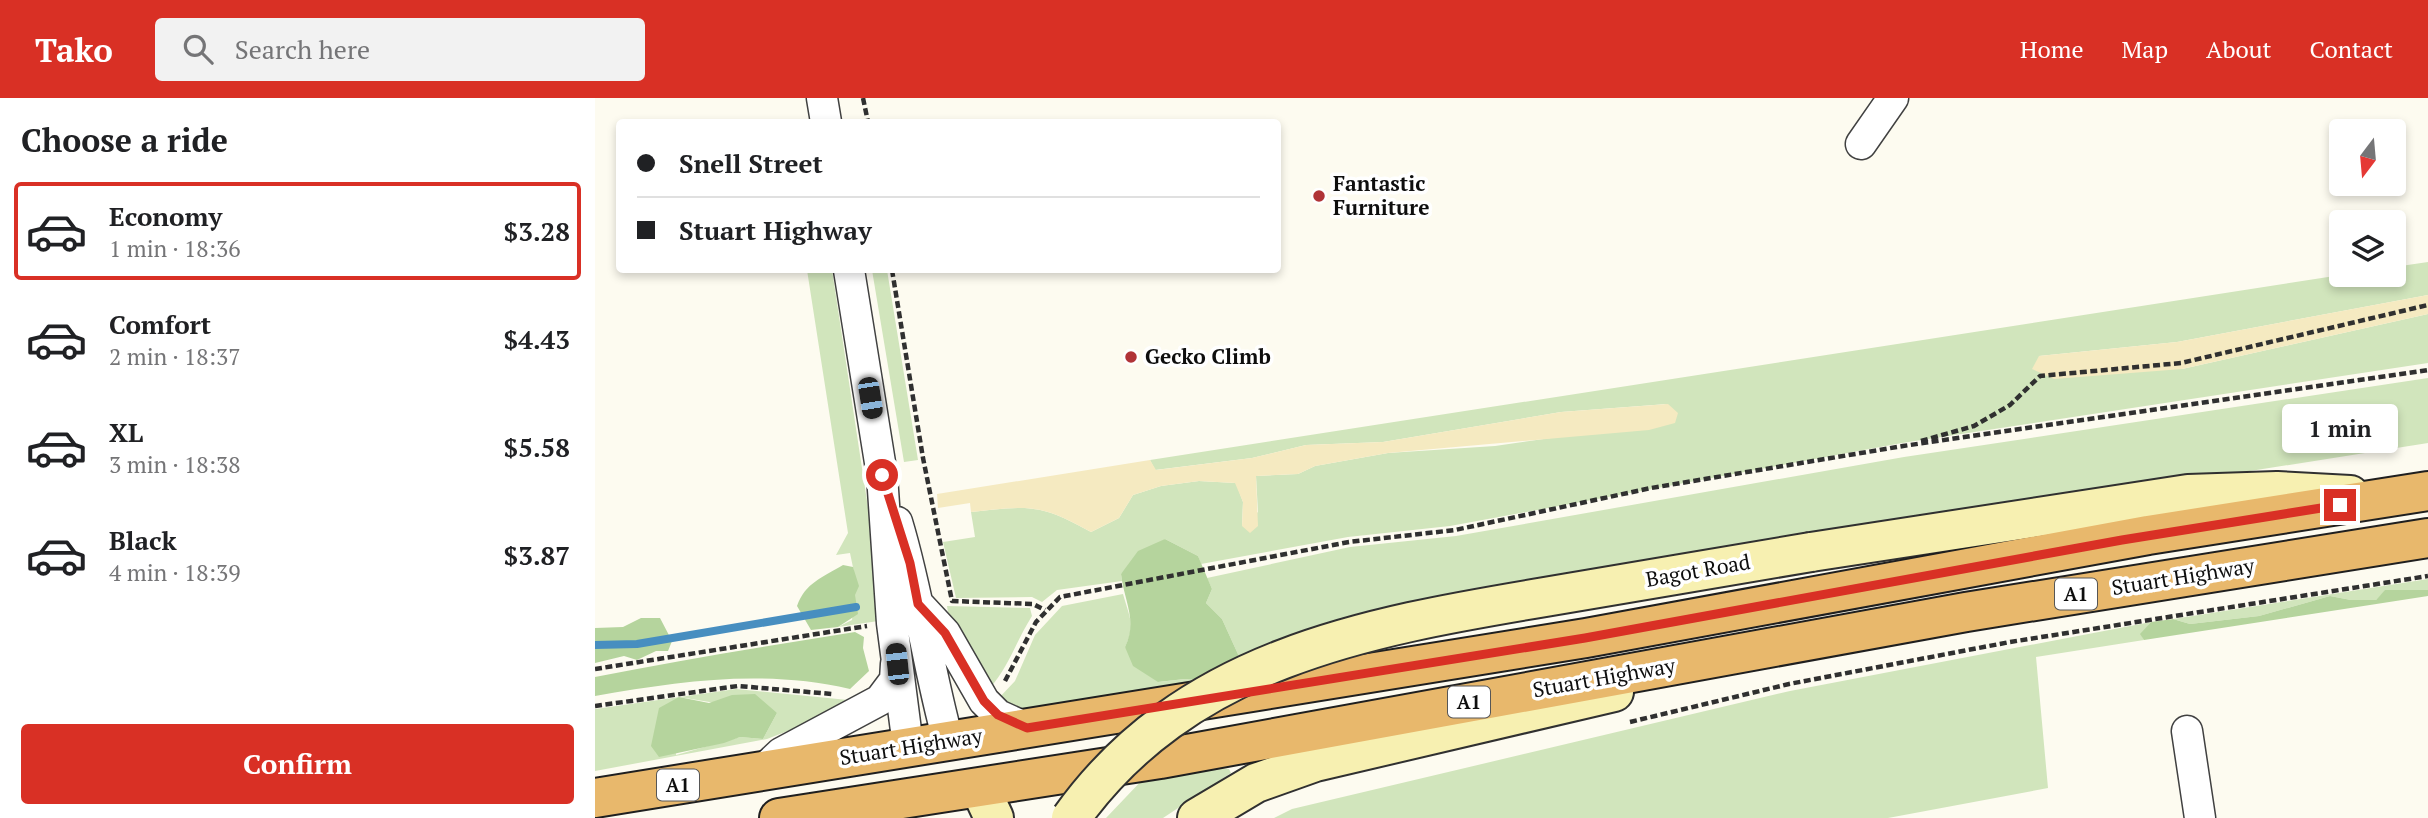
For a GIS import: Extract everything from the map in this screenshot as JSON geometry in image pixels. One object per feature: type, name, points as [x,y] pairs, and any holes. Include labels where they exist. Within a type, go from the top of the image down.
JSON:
[{"type":"highway","name":"Stuart Highway","points":[[595,798],[1585,638],[2122,540],[2428,491]]},
{"type":"highway","name":"Stuart Highway","points":[[802,816],[987,803],[1212,750],[1966,612],[2428,538]]},
{"type":"highway","points":[[948,740],[987,803]]},
{"type":"highway","points":[[908,746],[916,806]]},
{"type":"main road","name":"Bagot Road","points":[[1071,818],[1106,776],[1169,720],[1237,678],[1278,659],[1365,631],[1438,615],[1811,552],[2188,495],[2277,491],[2386,498]]},
{"type":"main road","points":[[1197,818],[1256,783],[1315,762],[1687,674],[1785,645]]},
{"type":"street","points":[[822,98],[826,119]]},
{"type":"street","points":[[1861,144],[1893,98]]},
{"type":"street","points":[[849,273],[882,475],[892,623],[908,746]]},
{"type":"street","points":[[882,475],[910,563],[933,686],[948,740]]},
{"type":"street","points":[[918,604],[945,633],[984,701],[998,715],[1027,728]]},
{"type":"street","points":[[760,772],[781,753],[880,700],[895,680],[897,664]]},
{"type":"street","points":[[2187,731],[2200,818]]},
{"type":"path","points":[[863,98],[867,119]]},
{"type":"path","points":[[892,273],[923,458],[952,601],[1033,604],[1045,610]]},
{"type":"path","points":[[1903,446],[1974,426],[2010,405],[2040,376],[2181,363],[2428,305]]},
{"type":"path","points":[[1002,685],[1014,668],[1025,639],[1045,610],[1060,597],[1349,542],[1455,530],[1651,488],[1903,446],[2428,370]]},
{"type":"path","points":[[1621,724],[1789,684],[2010,642],[2428,576]]},
{"type":"path","points":[[595,669],[892,623]]},
{"type":"path","points":[[595,706],[738,686],[841,695]]},
{"type":"green space","points":[[2428,262],[2428,295],[2177,342],[2039,356],[2182,369],[2428,314],[2428,363],[1902,443],[1450,526],[1348,537],[1201,564],[1198,556],[1165,539],[1121,574],[1122,581],[1057,590],[1042,602],[1032,597],[956,598],[943,542],[975,537],[971,512],[1021,508],[1045,511],[1091,532],[1119,518],[1133,495],[1161,486],[1199,481],[1236,483],[1243,502],[1242,526],[1258,512],[1256,476],[1298,474],[1315,466],[1388,453],[1495,446],[1565,436],[1667,404],[1561,412],[1383,442],[1306,445],[1252,458],[1155,470],[1150,460],[2329,277],[2329,287],[2406,287],[2406,265]]},
{"type":"green space","points":[[807,273],[832,273],[885,620],[838,627],[852,620],[856,582],[850,553],[836,555],[848,533]]},
{"type":"green space","points":[[872,273],[887,273],[918,460],[904,462]]},
{"type":"green space","points":[[2428,378],[2428,443],[1395,606],[1297,634],[1242,663],[1222,619],[1206,603],[1212,589],[1207,578],[1350,547],[1456,536],[1904,457]]},
{"type":"green space","points":[[1165,539],[1198,556],[1212,589],[1206,603],[1222,619],[1242,663],[1206,681],[1185,679],[1158,682],[1133,666],[1125,647],[1129,638],[1130,620],[1121,574],[1138,551]]},
{"type":"green space","points":[[843,565],[853,567],[859,586],[855,595],[858,614],[838,627],[811,630],[797,606],[800,598],[815,581]]},
{"type":"green space","points":[[2428,579],[2428,590],[2386,590],[2376,600],[2351,600],[2330,596],[2259,616],[2190,624],[2173,619]]},
{"type":"green space","points":[[2385,590],[2428,590],[2428,596],[2144,640],[2140,634],[2151,622],[2173,619],[2190,624],[2259,616],[2330,596],[2351,600],[2376,600]]},
{"type":"green space","points":[[1123,594],[1131,626],[1125,647],[1159,682],[1185,679],[1206,681],[1025,710],[1006,705],[998,699],[1015,681],[1035,635],[1062,606]]},
{"type":"green space","points":[[947,606],[1030,608],[1032,616],[1002,672],[989,689],[949,619]]},
{"type":"green space","points":[[641,618],[660,618],[672,641],[668,651],[656,651],[637,660],[624,656],[595,663],[595,628],[623,627]]},
{"type":"green space","points":[[2151,622],[2141,634],[2144,640],[2036,657],[2048,788],[1888,818],[1274,818],[1292,809],[1790,691]]},
{"type":"green space","points":[[855,632],[864,637],[863,648],[869,671],[850,689],[818,683],[754,678],[690,682],[595,696],[595,677]]},
{"type":"green space","points":[[736,689],[848,700],[847,708],[767,739],[595,771],[595,709],[679,697]],"holes":[[[679,697],[777,713],[763,739],[740,737],[676,755]]]},
{"type":"green space","points":[[755,694],[777,713],[763,739],[740,737],[659,757],[651,746],[659,708],[679,697],[709,703],[732,695]]},
{"type":"green space","points":[[1217,768],[1229,769],[1231,773],[1163,818],[1106,818],[1145,777]]},
{"type":"sand","points":[[2428,295],[2428,314],[2182,369],[2054,379],[2032,369],[2039,356],[2177,342]]},
{"type":"sand","points":[[1668,404],[1678,413],[1675,423],[1649,430],[1388,453],[1315,466],[1298,474],[1256,476],[1258,526],[1250,533],[1242,526],[1243,502],[1235,483],[1199,481],[1161,486],[1133,495],[1119,518],[1091,532],[1058,516],[1033,509],[971,512],[970,503],[938,508],[937,494],[1150,460],[1156,470],[1252,458],[1306,445],[1383,442],[1561,412]]},
{"type":"waterway","points":[[595,645],[637,644],[856,607]]},
{"type":"place","name":"Fantastic Furniture","points":[[1319,196]]},
{"type":"place","name":"Gecko Climb","points":[[1131,357]]},
{"type":"route","points":[[882,475],[910,563],[918,604],[945,633],[984,701],[998,715],[1027,728],[1585,638],[2122,540],[2340,505]]}]
